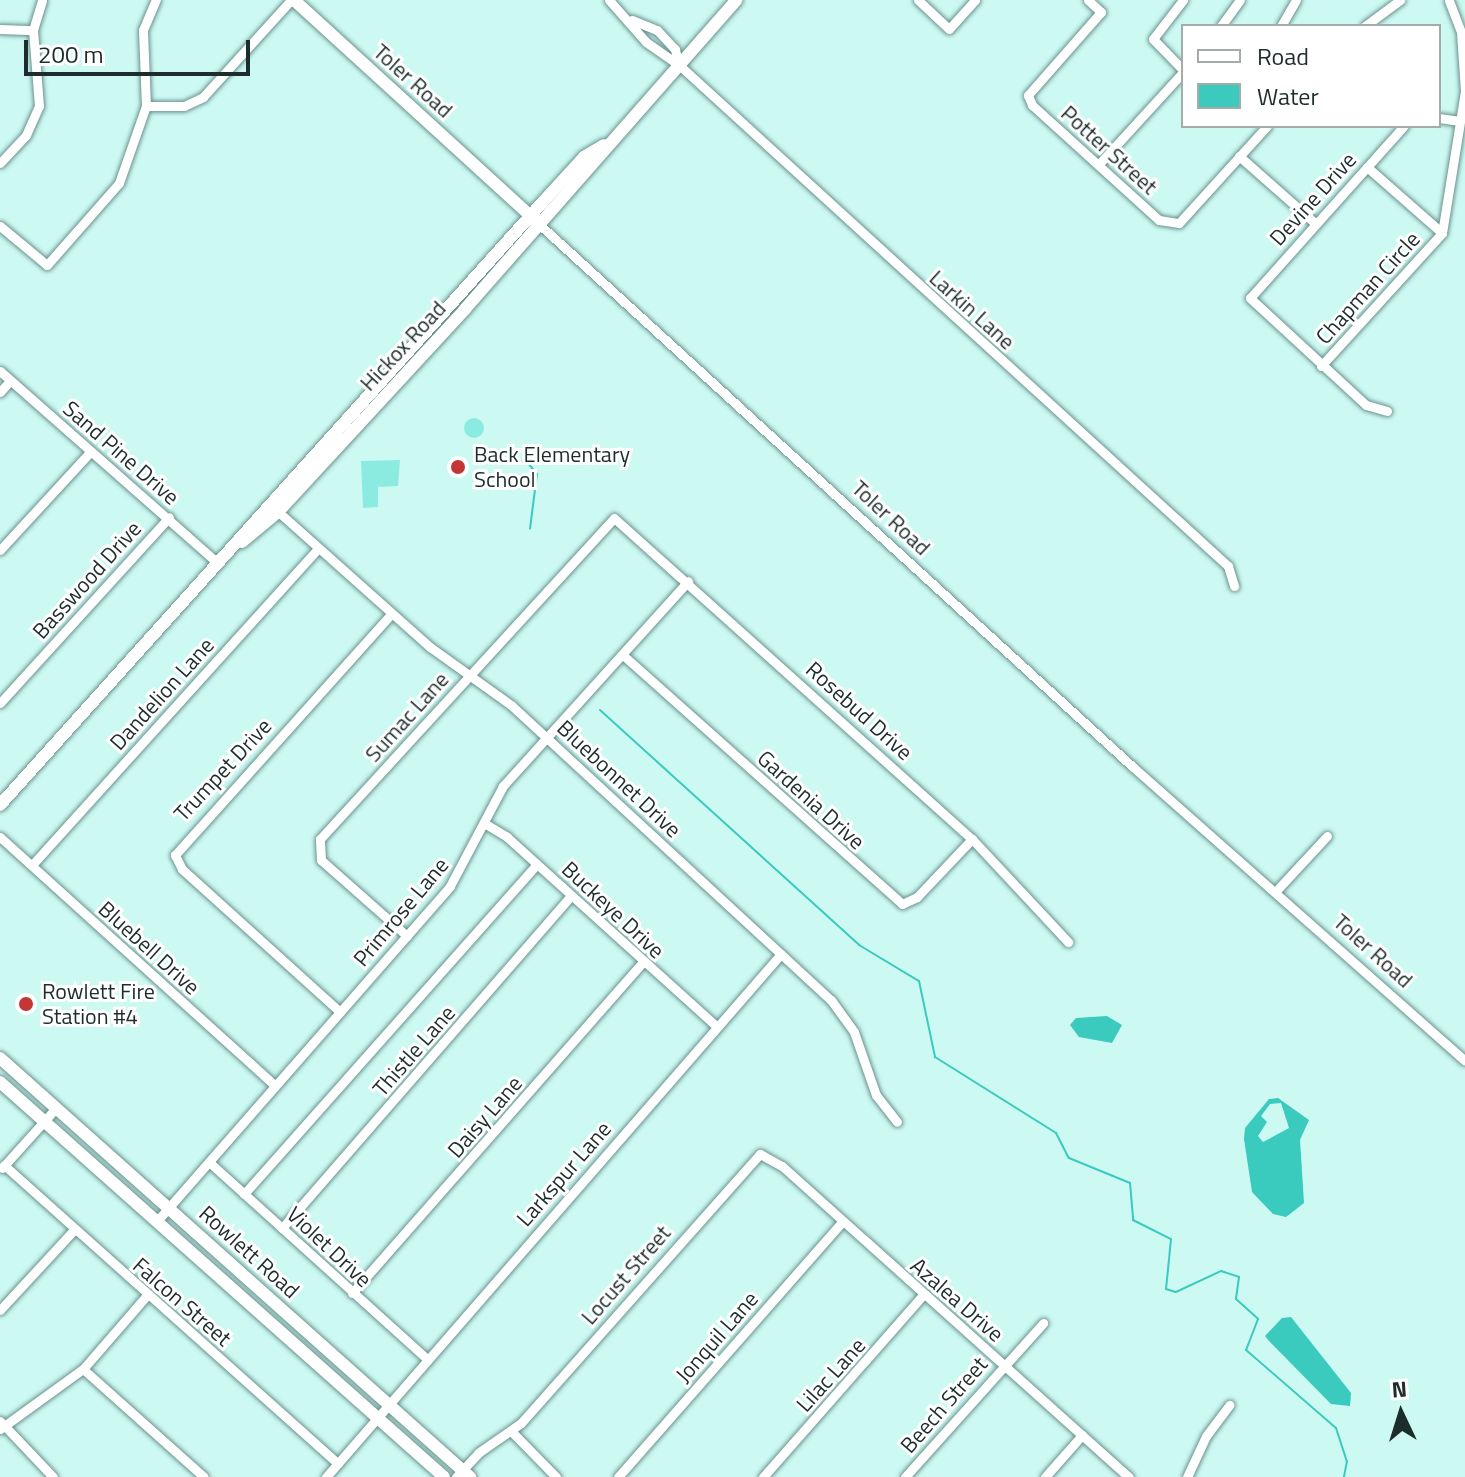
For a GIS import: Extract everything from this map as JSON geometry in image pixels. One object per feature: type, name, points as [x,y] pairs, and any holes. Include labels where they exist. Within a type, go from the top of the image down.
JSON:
[{"type":"street","points":[[0,163],[26,135],[39,106],[33,30],[42,0]]},
{"type":"street","points":[[0,226],[47,265],[119,183],[146,106],[143,30],[156,0]]},
{"type":"street","points":[[146,106],[184,106],[203,97],[293,0]]},
{"type":"street","name":"Toler Road","points":[[293,0],[1133,767],[1465,1061]]},
{"type":"street","points":[[609,0],[646,42],[678,64]]},
{"type":"street","name":"Hickox Road","points":[[218,563],[278,512],[343,442],[406,363],[535,220],[584,157],[604,145],[736,0]]},
{"type":"street","points":[[918,0],[949,29],[975,0]]},
{"type":"street","name":"Potter Street","points":[[1088,0],[1101,12],[1028,95],[1032,105],[1159,220],[1172,226],[1239,156]]},
{"type":"street","points":[[1181,69],[1153,39],[1183,0]]},
{"type":"street","points":[[1222,24],[1240,0]]},
{"type":"street","points":[[1282,24],[1296,0]]},
{"type":"street","points":[[1368,24],[1400,0]]},
{"type":"street","name":"Chapman Circle","points":[[1321,366],[1442,233],[1460,121],[1465,63],[1449,0]]},
{"type":"street","points":[[628,18],[657,30],[675,49],[678,64]]},
{"type":"street","points":[[0,29],[33,30]]},
{"type":"street","name":"Larkin Lane","points":[[678,64],[1228,566],[1234,586]]},
{"type":"street","points":[[1099,164],[1181,73]]},
{"type":"street","points":[[1441,118],[1460,121]]},
{"type":"street","points":[[1265,128],[1239,156],[1315,223]]},
{"type":"street","name":"Devine Drive","points":[[1321,366],[1250,298],[1402,128]]},
{"type":"street","points":[[1367,167],[1442,233]]},
{"type":"street","name":"Hickox Road","points":[[0,805],[218,563],[268,502],[388,373],[406,363]]},
{"type":"street","points":[[1321,366],[1366,405],[1387,411]]},
{"type":"street","name":"Sand Pine Drive","points":[[0,371],[218,563]]},
{"type":"street","points":[[343,442],[341,428],[388,373]]},
{"type":"street","points":[[0,392],[10,381]]},
{"type":"street","points":[[0,550],[91,451]]},
{"type":"street","name":"Bluebonnet Drive","points":[[268,502],[391,614],[547,737],[844,1015],[867,1078],[897,1122]]},
{"type":"street","name":"Basswood Drive","points":[[0,703],[169,517]]},
{"type":"street","name":"Rosebud Drive","points":[[614,518],[688,581],[972,839],[1068,942]]},
{"type":"street","name":"Sumac Lane","points":[[407,936],[321,860],[317,847],[614,518]]},
{"type":"street","name":"Dandelion Lane","points":[[32,865],[318,548]]},
{"type":"street","name":"Primrose Lane","points":[[157,1221],[450,886],[503,786],[624,656],[688,581]]},
{"type":"street","name":"Trumpet Drive","points":[[339,1011],[182,869],[175,855],[391,614]]},
{"type":"street","name":"Gardenia Drive","points":[[624,656],[902,904],[917,897],[972,839]]},
{"type":"street","name":"Buckeye Drive","points":[[484,823],[537,864],[717,1027]]},
{"type":"street","points":[[1276,891],[1327,836]]},
{"type":"street","name":"Bluebell Drive","points":[[0,837],[274,1085]]},
{"type":"street","points":[[244,1194],[537,864]]},
{"type":"street","name":"Thistle Lane","points":[[282,1228],[571,896]]},
{"type":"street","name":"Larkspur Lane","points":[[326,1477],[426,1358],[781,954]]},
{"type":"street","name":"Daisy Lane","points":[[352,1293],[643,962]]},
{"type":"street","name":"Rowlett Road","points":[[0,1058],[170,1207],[463,1475]]},
{"type":"street","name":"Rowlett Road","points":[[0,1082],[444,1477]]},
{"type":"street","points":[[2,1167],[56,1108]]},
{"type":"street","name":"Azalea Drive","points":[[760,1154],[782,1166],[1129,1477]]},
{"type":"street","name":"Locust Street","points":[[512,1432],[760,1154]]},
{"type":"street","name":"Violet Drive","points":[[209,1162],[426,1358]]},
{"type":"street","name":"Falcon Street","points":[[2,1167],[338,1464]]},
{"type":"street","name":"Jonquil Lane","points":[[618,1477],[842,1222]]},
{"type":"street","points":[[0,1310],[73,1231]]},
{"type":"street","points":[[53,1477],[1,1426],[83,1369],[147,1295]]},
{"type":"street","name":"Lilac Lane","points":[[763,1477],[923,1295]]},
{"type":"street","name":"Beech Street","points":[[905,1477],[1043,1323]]},
{"type":"street","points":[[83,1369],[204,1477]]},
{"type":"street","points":[[1187,1477],[1206,1436],[1229,1405]]},
{"type":"street","points":[[463,1475],[478,1453],[512,1432],[556,1477]]},
{"type":"street","points":[[1045,1477],[1082,1435]]},
{"type":"shaded area","points":[[474,418],[481,421],[484,428],[481,435],[474,438],[467,435],[464,428],[467,421]]},
{"type":"shaded area","points":[[400,460],[398,486],[378,487],[378,507],[363,508],[361,461]]},
{"type":"water","points":[[1107,1016],[1122,1025],[1112,1043],[1079,1037],[1070,1025],[1076,1018]]},
{"type":"water","points":[[1278,1098],[1309,1120],[1300,1140],[1304,1203],[1286,1217],[1273,1214],[1252,1192],[1244,1139],[1245,1128],[1269,1099]],"holes":[[[1281,1103],[1289,1128],[1263,1142],[1258,1136],[1267,1122],[1261,1116],[1270,1104]]]},
{"type":"water","points":[[1291,1317],[1351,1393],[1350,1406],[1331,1404],[1265,1336],[1282,1318]]},
{"type":"waterway","points":[[509,459],[528,463],[537,474],[530,529]]},
{"type":"waterway","points":[[600,710],[859,945],[919,981],[935,1057],[1056,1133],[1069,1158],[1130,1183],[1133,1220],[1171,1239],[1166,1289],[1176,1292],[1221,1271],[1239,1277],[1236,1299],[1258,1319],[1246,1350],[1336,1428],[1347,1461],[1344,1477]]},
{"type":"place","name":"Back Elementary School","points":[[458,467]]},
{"type":"place","name":"Rowlett Fire Station #4","points":[[26,1004]]}]
